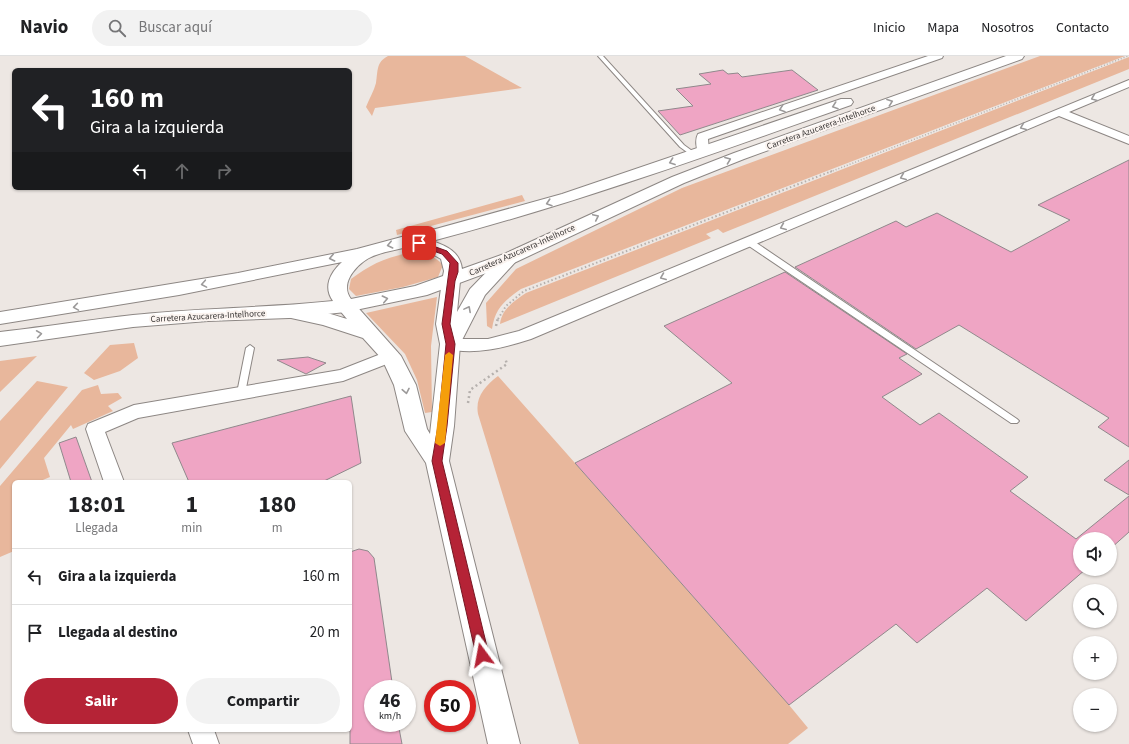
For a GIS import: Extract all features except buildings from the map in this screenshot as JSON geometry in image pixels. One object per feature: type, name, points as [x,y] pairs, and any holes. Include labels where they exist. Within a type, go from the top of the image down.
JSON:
[{"type":"main road","name":"Carretera Azucarera-Intelhorce","points":[[0,318],[113,301],[252,276],[370,250],[541,206],[624,179],[977,56]]},
{"type":"main road","name":"Carretera Azucarera-Intelhorce","points":[[0,339],[133,321],[208,315],[289,312],[346,306],[420,291],[451,281],[510,258],[678,180],[739,156],[1018,56]]},
{"type":"main road","points":[[409,240],[445,252],[454,263],[446,324],[450,344],[443,426],[437,461]]},
{"type":"main road","points":[[370,250],[353,262],[340,276],[336,287],[339,298],[391,356],[405,385],[416,431],[437,461],[504,744]]},
{"type":"main road","points":[[450,344],[476,293],[510,258]]},
{"type":"main road","points":[[289,312],[326,319],[371,333]]},
{"type":"street","points":[[698,153],[702,136],[938,56]]},
{"type":"street","points":[[450,344],[478,346],[500,343],[525,335],[1129,83]]},
{"type":"street","points":[[1059,112],[1129,140]]},
{"type":"street","points":[[113,480],[95,429],[134,412],[343,375],[391,356]]},
{"type":"street","points":[[202,732],[206,744]]},
{"type":"lane","points":[[600,56],[682,146],[698,153]]},
{"type":"lane","points":[[749,242],[1014,421]]},
{"type":"lane","points":[[241,393],[250,348]]},
{"type":"path","points":[[468,406],[470,390],[507,364],[496,332],[497,317],[509,301],[524,291],[1128,56]]},
{"type":"shaded area","points":[[388,56],[465,56],[522,88],[375,108],[372,116],[366,107],[376,83],[379,64]]},
{"type":"shaded area","points":[[1040,56],[1125,56],[521,289],[505,301],[498,310],[492,329],[487,326],[486,303],[516,269],[682,188]]},
{"type":"shaded area","points":[[1129,57],[1129,69],[723,233],[718,229],[706,234],[711,238],[500,324],[506,310],[513,302],[526,293]]},
{"type":"shaded area","points":[[522,195],[525,201],[397,235],[396,230]]},
{"type":"shaded area","points":[[419,252],[435,258],[443,265],[438,277],[403,287],[356,296],[349,289],[351,279],[367,268],[392,257]]},
{"type":"shaded area","points":[[437,297],[431,346],[432,412],[425,413],[417,380],[405,354],[366,313]]},
{"type":"shaded area","points":[[134,343],[138,358],[120,371],[94,380],[84,373],[110,345]]},
{"type":"shaded area","points":[[37,356],[0,392],[0,361]]},
{"type":"shaded area","points":[[498,376],[808,728],[788,744],[579,744],[478,414],[478,402],[482,392]]},
{"type":"shaded area","points":[[37,381],[68,387],[0,469],[0,421]]},
{"type":"shaded area","points":[[98,385],[101,394],[118,393],[122,398],[108,406],[113,411],[73,429],[71,425],[44,458],[50,477],[43,480],[12,480],[12,552],[0,557],[0,486],[82,390]]},
{"type":"slow traffic","points":[[440,443],[443,426],[442,417],[449,355]]},
{"type":"route","points":[[419,243],[445,252],[454,263],[446,324],[450,344],[442,417],[443,426],[437,461],[482,655]]}]
